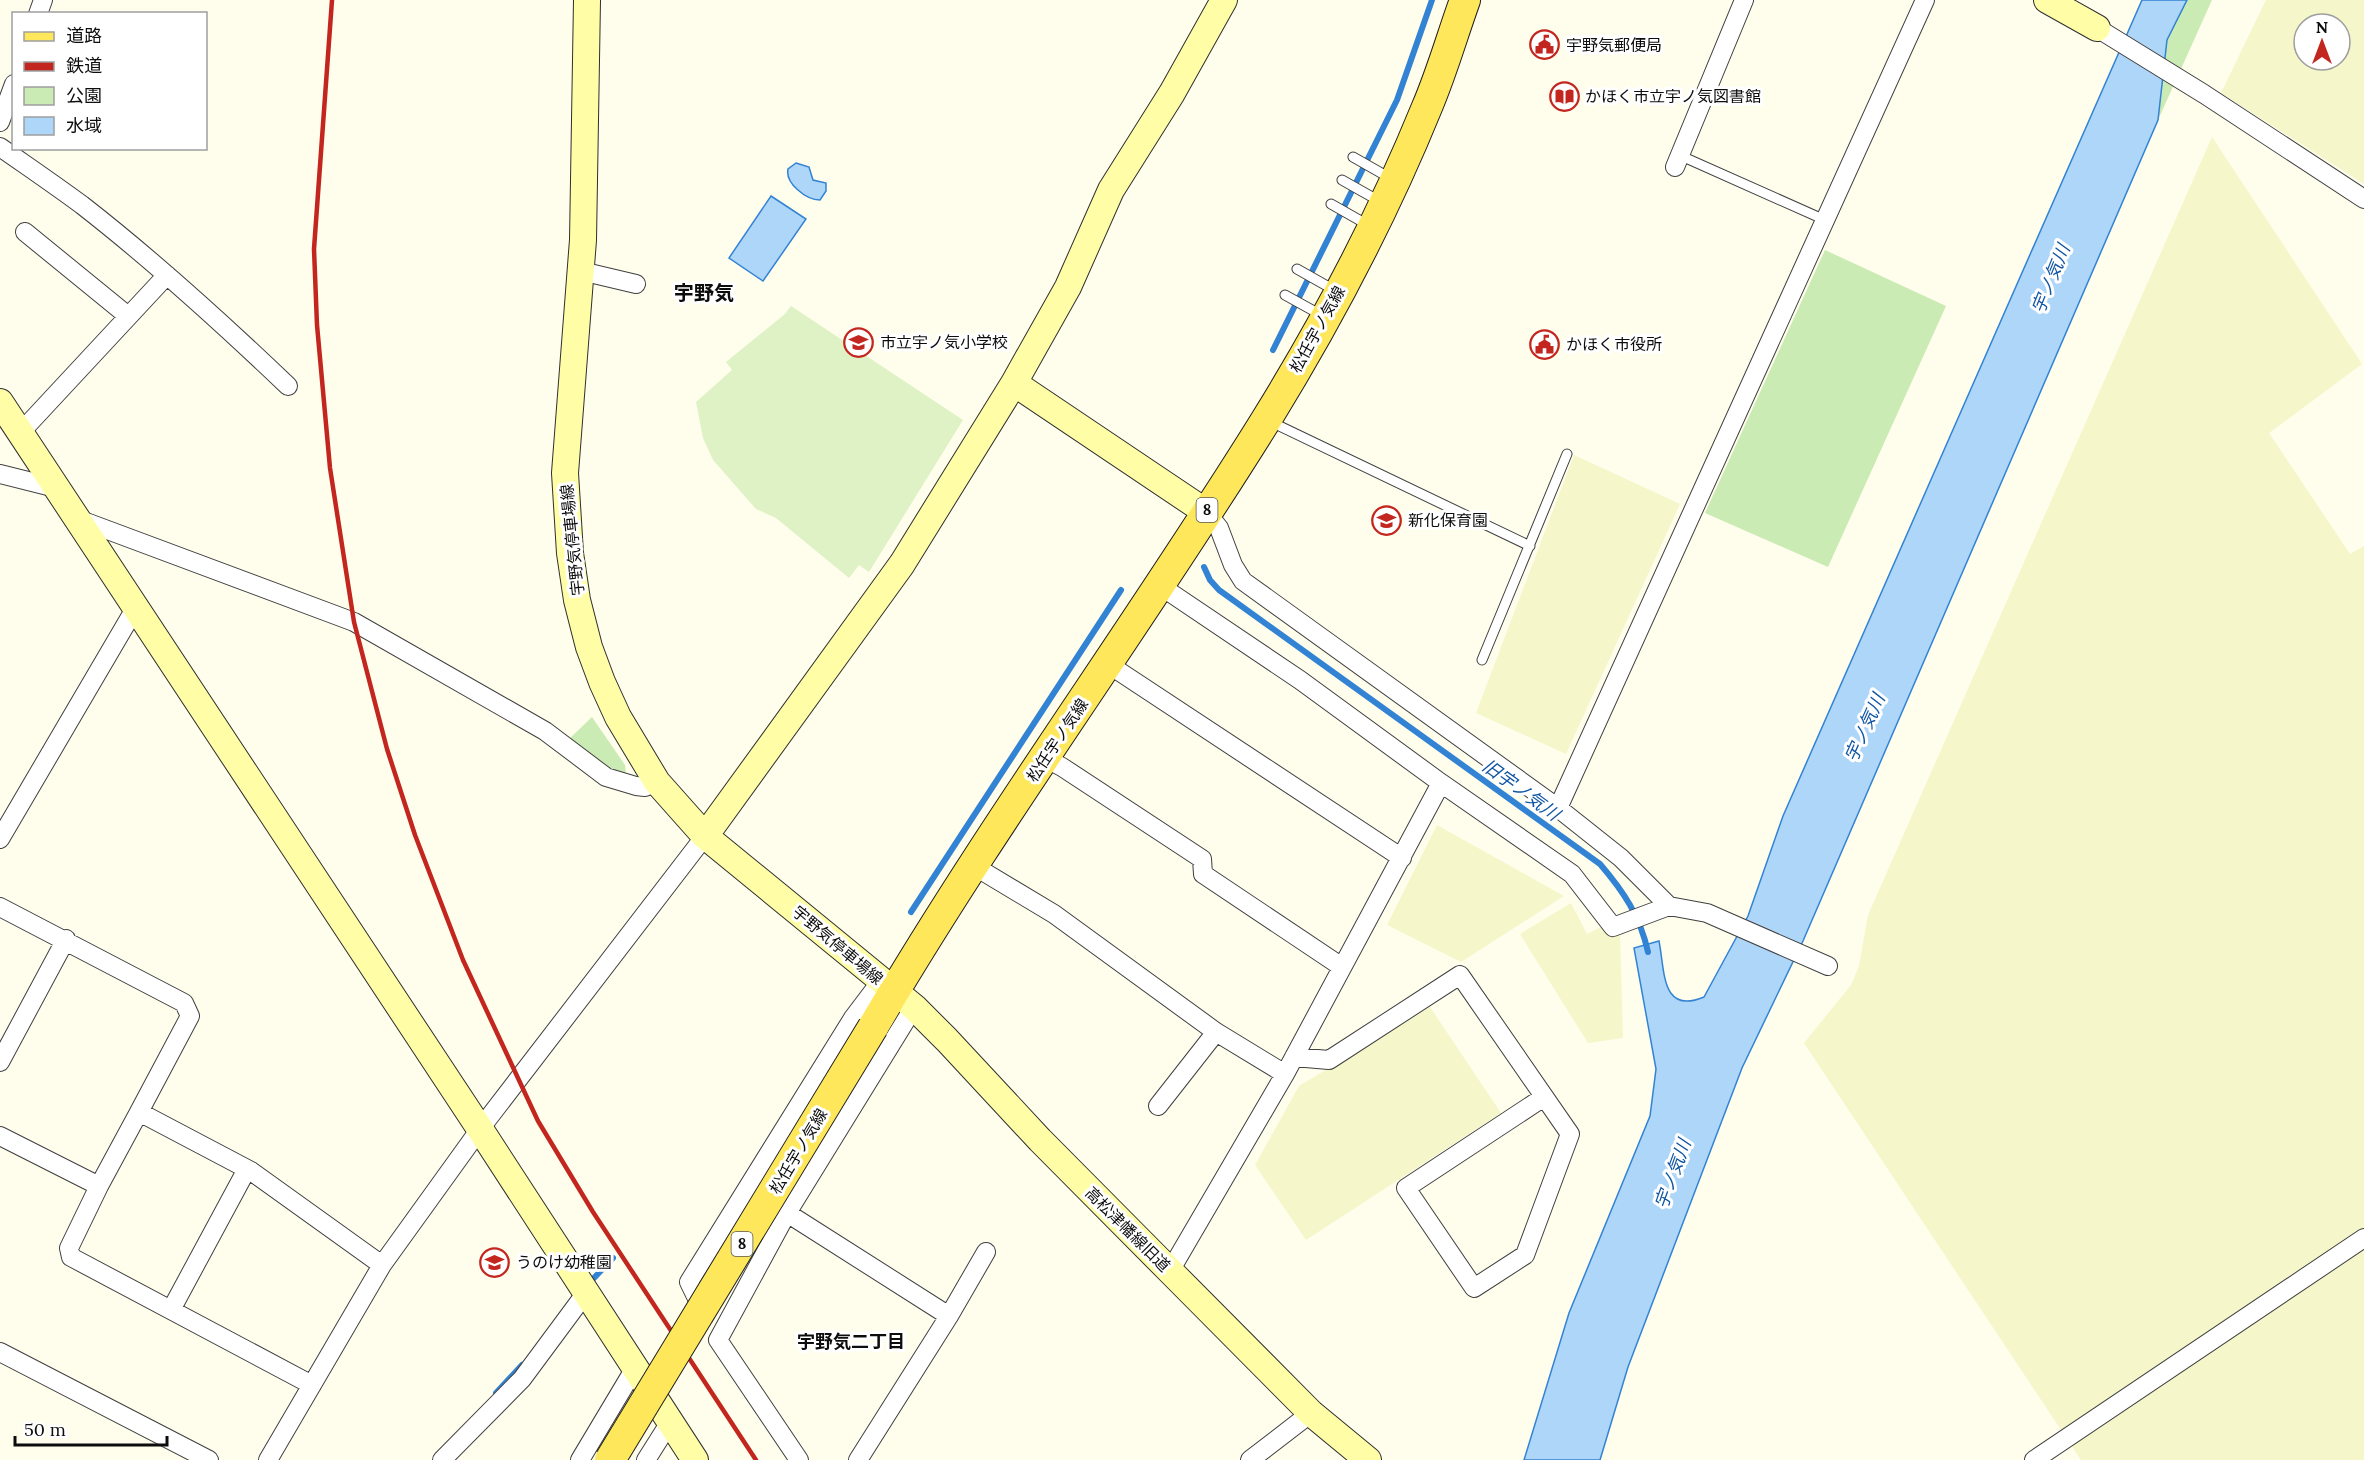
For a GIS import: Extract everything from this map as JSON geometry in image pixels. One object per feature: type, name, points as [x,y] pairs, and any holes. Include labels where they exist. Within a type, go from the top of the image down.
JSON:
[{"type":"main road","name":"松任宇ノ気線","points":[[610,1460],[873,1027],[974,866],[1266,420],[1320,298],[1371,197],[1428,106],[1465,0]]},
{"type":"street","name":"宇野気停車場線","points":[[587,0],[583,240],[565,472],[570,553],[577,600],[589,647],[618,717],[657,782],[705,836],[896,993]]},
{"type":"street","points":[[268,1460],[382,1265],[480,1129],[705,836],[902,564],[1014,383],[1068,287],[1111,190],[1172,93],[1224,0]]},
{"type":"street","points":[[1677,161],[1744,0]]},
{"type":"street","points":[[1558,808],[1925,0]]},
{"type":"street","points":[[2047,0],[2204,94],[2364,199]]},
{"type":"street","points":[[0,122],[12,89]]},
{"type":"street","points":[[0,147],[82,206],[166,275],[223,324],[288,386]]},
{"type":"street","points":[[25,232],[128,316]]},
{"type":"street","points":[[580,271],[636,284]]},
{"type":"street","points":[[20,432],[166,275]]},
{"type":"street","points":[[1014,383],[1206,512],[1219,528],[1233,565],[1243,581],[1558,808],[1621,858],[1669,906]]},
{"type":"street","points":[[0,402],[480,1129],[585,1294],[695,1460]]},
{"type":"street","points":[[0,474],[56,488]]},
{"type":"street","points":[[78,519],[354,622],[545,730],[606,777],[645,787],[657,782]]},
{"type":"street","points":[[1159,585],[1300,680],[1441,783],[1572,874],[1613,927],[1669,906],[1707,913],[1825,964]]},
{"type":"street","points":[[0,839],[136,607]]},
{"type":"street","points":[[1108,664],[1402,858]]},
{"type":"street","points":[[1045,758],[1202,859],[1203,874],[1342,967]]},
{"type":"street","points":[[1170,1271],[1285,1074],[1441,783]]},
{"type":"street","points":[[974,866],[1054,914],[1216,1032],[1285,1074]]},
{"type":"street","points":[[0,907],[66,939],[184,1003],[190,1016],[99,1186],[69,1248],[71,1257],[312,1385]]},
{"type":"street","points":[[0,1062],[66,939]]},
{"type":"street","points":[[1294,1057],[1329,1060],[1460,975],[1570,1134],[1525,1255],[1474,1288],[1406,1188],[1544,1097]]},
{"type":"street","points":[[718,1340],[787,1213],[896,993]]},
{"type":"street","points":[[799,1460],[718,1340],[689,1282],[853,1018],[896,993]]},
{"type":"street","name":"高松津幡線旧道","points":[[896,993],[947,1040],[1040,1140],[1311,1413],[1368,1460]]},
{"type":"street","points":[[1158,1106],[1216,1032]]},
{"type":"street","points":[[139,1112],[247,1169],[382,1265]]},
{"type":"street","points":[[0,1136],[99,1186]]},
{"type":"street","points":[[171,1310],[247,1169]]},
{"type":"street","points":[[787,1213],[949,1316]]},
{"type":"street","points":[[2034,1460],[2364,1238]]},
{"type":"street","points":[[858,1460],[949,1316],[986,1252]]},
{"type":"street","points":[[442,1460],[522,1379],[585,1294]]},
{"type":"street","points":[[0,1352],[209,1460]]},
{"type":"street","points":[[580,1460],[635,1368]]},
{"type":"street","points":[[1250,1460],[1311,1413]]},
{"type":"street","points":[[646,1460],[670,1422]]},
{"type":"lane","points":[[1357,159],[1371,197]]},
{"type":"lane","points":[[1677,161],[1825,220]]},
{"type":"lane","points":[[1346,182],[1371,197]]},
{"type":"lane","points":[[1334,206],[1371,197]]},
{"type":"lane","points":[[1300,271],[1320,298]]},
{"type":"lane","points":[[1288,297],[1320,298]]},
{"type":"lane","points":[[1266,420],[1530,546]]},
{"type":"lane","points":[[1482,660],[1567,454]]},
{"type":"green space","points":[[2187,0],[2212,0],[2158,120],[2167,40]]},
{"type":"green space","points":[[2266,0],[2364,0],[2364,184],[2221,93]]},
{"type":"green space","points":[[2212,137],[2362,364],[2269,433],[2350,554],[2364,546],[2364,1460],[2081,1460],[1804,1043],[1851,985],[1859,966],[1868,915]]},
{"type":"green space","points":[[1825,250],[1946,306],[1828,567],[1705,513]]},
{"type":"green space","points":[[791,306],[963,420],[869,572],[859,565],[849,578],[776,518],[756,509],[713,460],[703,438],[696,402],[732,370],[726,362],[785,314]]},
{"type":"green space","points":[[1574,455],[1680,504],[1566,754],[1476,713]]},
{"type":"green space","points":[[592,717],[625,765],[626,774],[617,776],[566,742]]},
{"type":"green space","points":[[1437,825],[1564,896],[1461,962],[1387,925]]},
{"type":"green space","points":[[1571,903],[1587,934],[1605,925],[1620,932],[1623,1038],[1588,1043],[1520,934]]},
{"type":"green space","points":[[1430,1007],[1501,1113],[1306,1240],[1255,1165],[1299,1086]]},
{"type":"water","name":"宇ノ気川","points":[[2142,0],[2187,0],[2167,40],[2158,120],[1803,941],[1742,1068],[1628,1367],[1600,1460],[1524,1460],[1569,1313],[1650,1116],[1656,1069],[1634,948],[1659,941],[1665,977],[1672,995],[1680,1000],[1690,1001],[1704,997],[1748,916],[1783,816]]},
{"type":"water","points":[[796,163],[809,167],[813,180],[826,183],[826,191],[820,200],[803,194],[793,185],[788,169]]},
{"type":"water","points":[[771,196],[806,219],[763,281],[729,258]]},
{"type":"waterway","points":[[1273,350],[1397,100],[1432,0]]},
{"type":"waterway","name":"旧宇ノ気川","points":[[1204,567],[1210,580],[1219,590],[1600,864],[1630,905],[1645,939],[1648,952]]},
{"type":"waterway","points":[[911,912],[1121,590]]},
{"type":"waterway","points":[[593,1279],[613,1258]]},
{"type":"waterway","points":[[496,1393],[522,1365]]},
{"type":"railway","points":[[332,0],[314,249],[317,325],[330,468],[354,622],[387,749],[415,835],[463,960],[538,1121],[593,1212],[756,1460]]},
{"type":"place","name":"宇野気郵便局","points":[[1545,45]]},
{"type":"place","name":"かほく市立宇ノ気図書館","points":[[1564,96]]},
{"type":"place","name":"市立宇ノ気小学校","points":[[859,342]]},
{"type":"place","name":"かほく市役所","points":[[1545,344]]},
{"type":"place","name":"新化保育園","points":[[1387,520]]},
{"type":"place","name":"うのけ幼稚園","points":[[495,1262]]},
{"type":"district","name":"宇野気","points":[[704,293]]},
{"type":"district","name":"宇野気二丁目","points":[[851,1342]]}]
